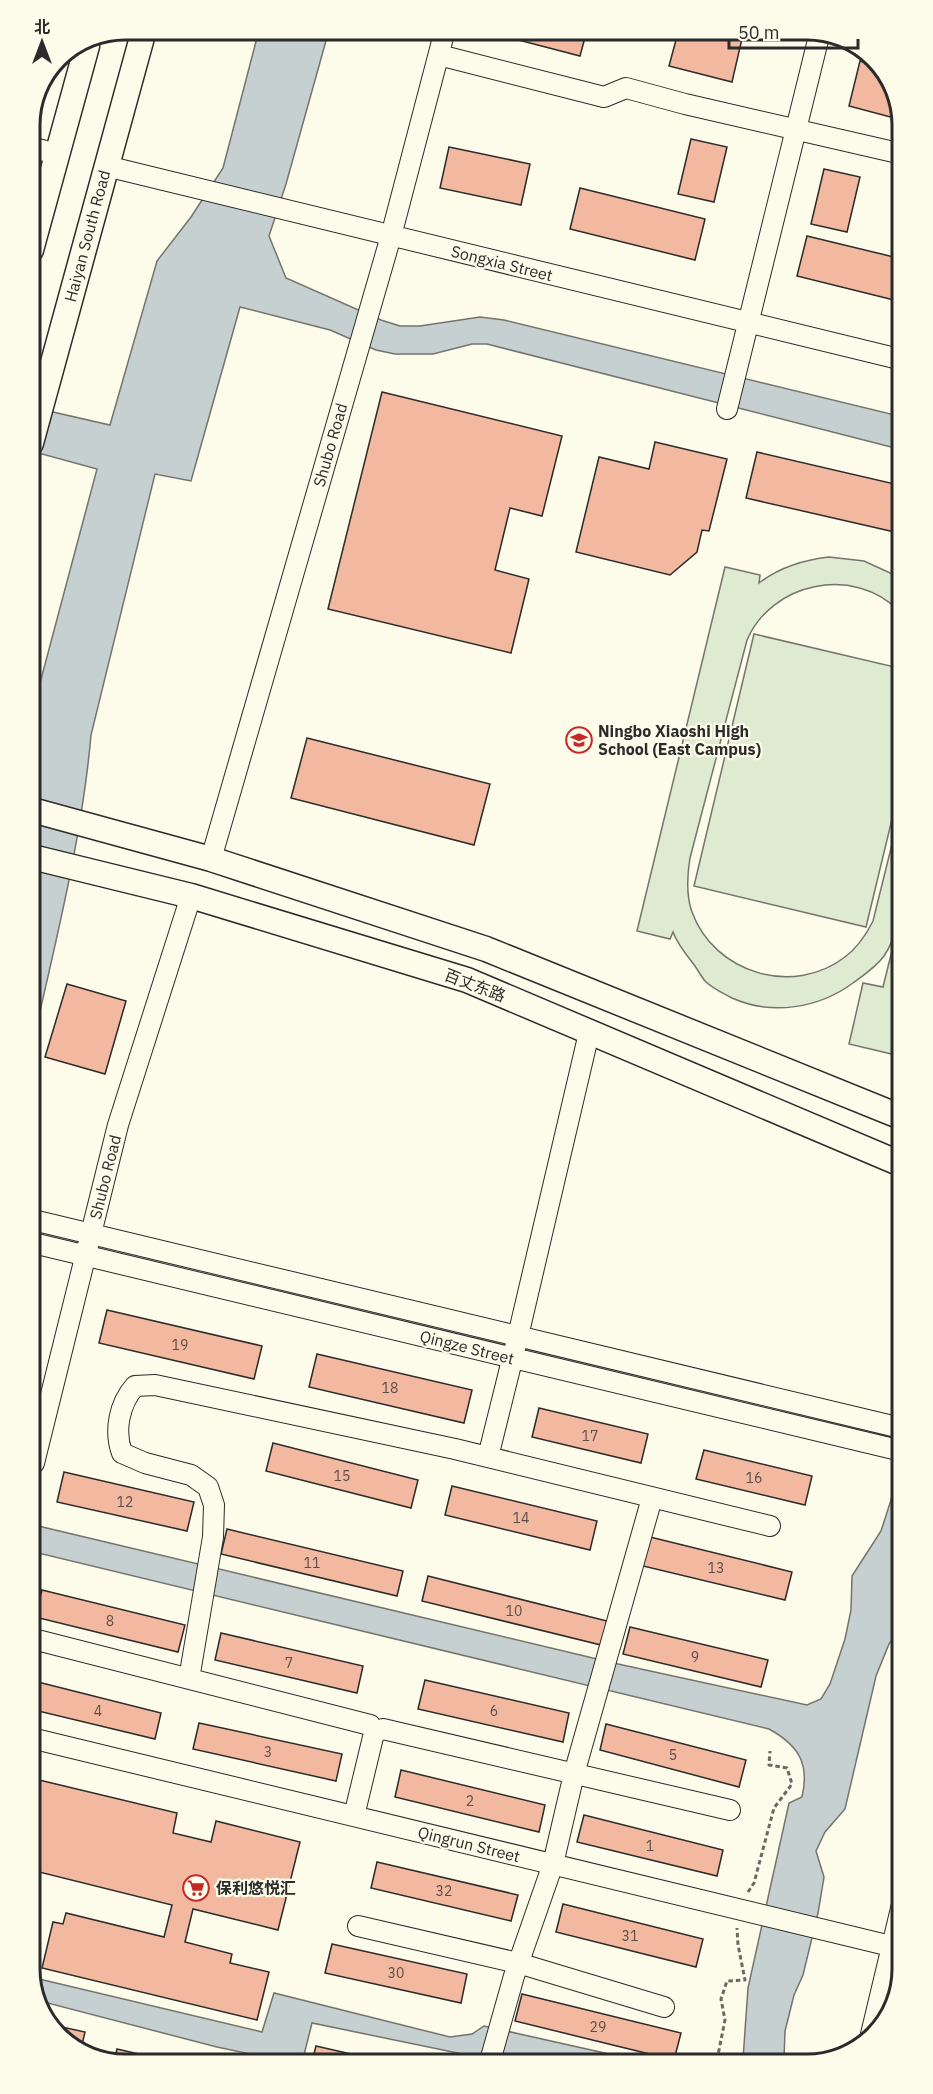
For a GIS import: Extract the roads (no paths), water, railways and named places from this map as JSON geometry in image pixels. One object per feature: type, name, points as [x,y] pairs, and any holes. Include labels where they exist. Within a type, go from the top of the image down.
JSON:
[{"type":"main road","name":"Haiyan South Road","points":[[41,409],[141,40]]},
{"type":"main road","points":[[41,213],[86,51]]},
{"type":"main road","points":[[41,812],[211,859],[486,949],[892,1113]]},
{"type":"main road","name":"百丈东路","points":[[41,859],[191,896],[467,980],[892,1160]]},
{"type":"street","name":"Shubo Road","points":[[211,859],[390,236],[442,40]]},
{"type":"street","points":[[727,409],[818,42]]},
{"type":"street","points":[[439,55],[604,97],[626,88],[892,152]]},
{"type":"street","points":[[41,150],[57,154]]},
{"type":"street","name":"Songxia Street","points":[[106,166],[892,358]]},
{"type":"street","name":"Shubo Road","points":[[41,1435],[118,1125],[191,896]]},
{"type":"street","points":[[488,1457],[589,1033]]},
{"type":"street","name":"Qingze Street","points":[[41,1222],[892,1426]]},
{"type":"street","name":"Qingze Street","points":[[41,1245],[892,1450]]},
{"type":"street","points":[[189,1679],[213,1537],[214,1505],[208,1487],[191,1475],[122,1453],[118,1441],[119,1420],[128,1394],[135,1386],[155,1385],[488,1457],[770,1526]]},
{"type":"street","points":[[492,2054],[518,1963],[553,1864],[574,1774],[652,1498]]},
{"type":"street","points":[[41,1641],[370,1725],[374,1732],[354,1816]]},
{"type":"street","points":[[374,1732],[383,1729],[730,1810]]},
{"type":"street","name":"Qingrun Street","points":[[41,1741],[892,1947]]},
{"type":"street","points":[[358,1926],[518,1963],[664,2007]]},
{"type":"street","points":[[875,2019],[892,1965]]},
{"type":"place","name":"Ningbo Xiaoshi High School (East Campus)","points":[[579,740]]},
{"type":"place","name":"保利悠悦汇","points":[[196,1888]]}]
